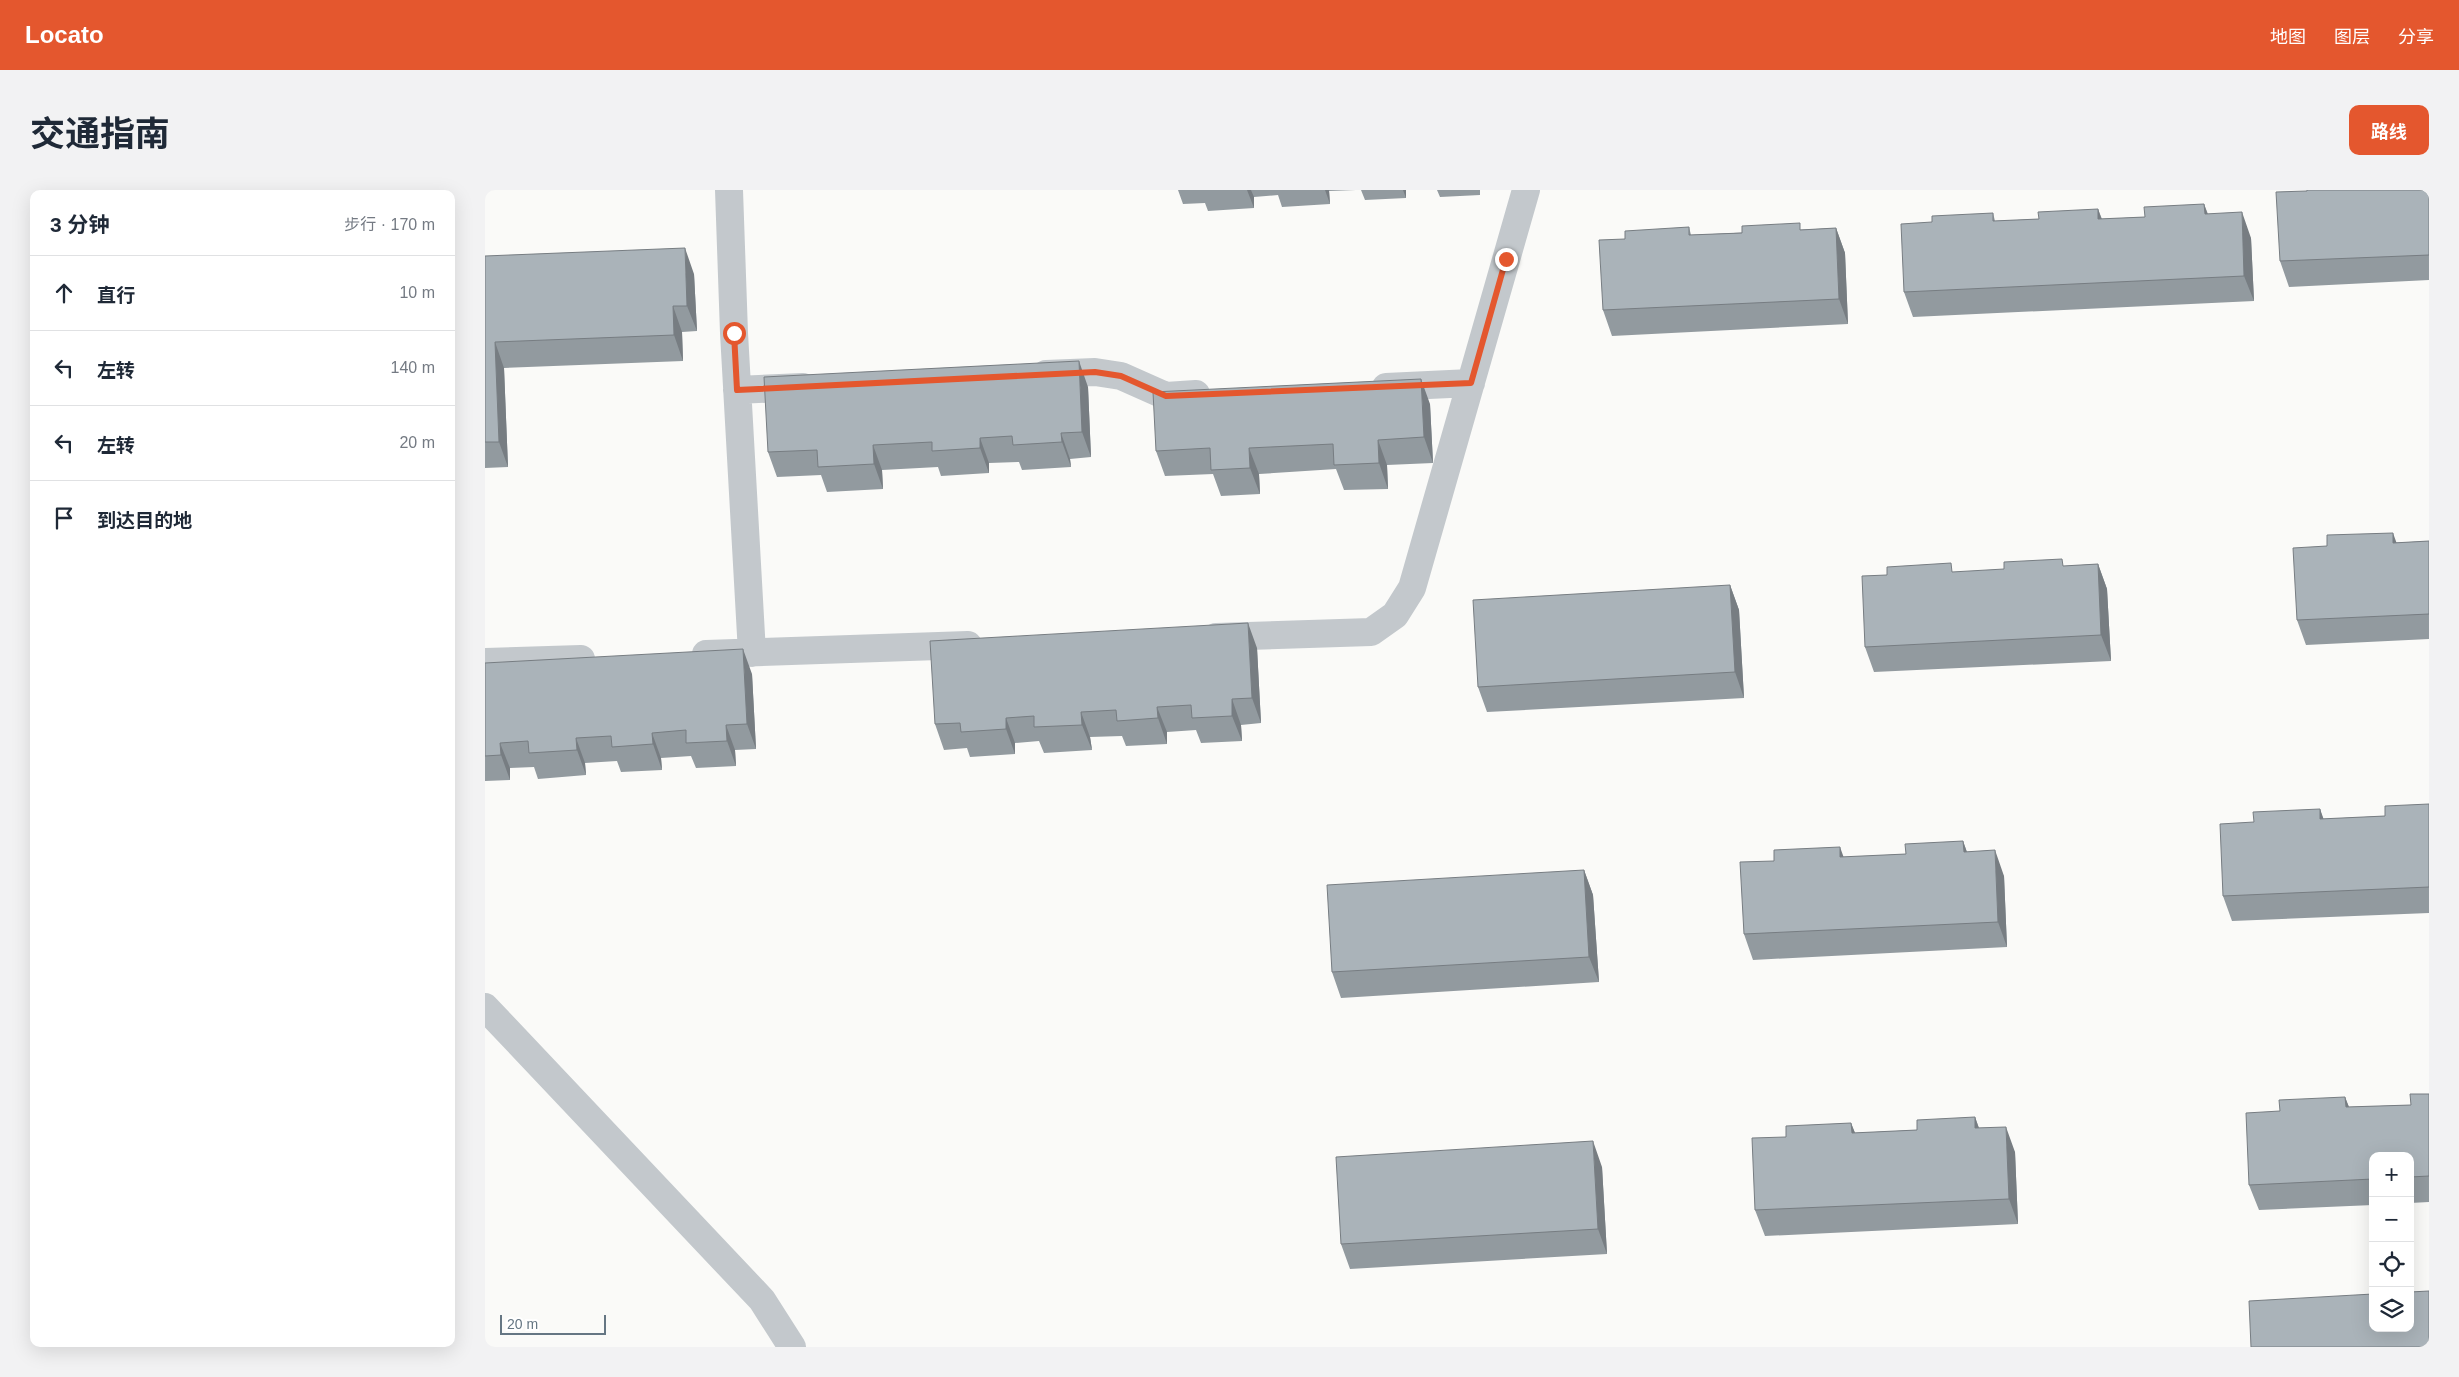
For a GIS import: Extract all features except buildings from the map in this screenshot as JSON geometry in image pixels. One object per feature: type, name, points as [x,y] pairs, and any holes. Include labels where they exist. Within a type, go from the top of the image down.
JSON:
[{"type":"street","points":[[729,190],[737,390],[752,653]]},
{"type":"street","points":[[1191,638],[1371,632],[1395,615],[1413,588],[1526,190]]},
{"type":"street","points":[[1025,375],[1095,372],[1121,376],[1166,396],[1225,393]]},
{"type":"street","points":[[1363,388],[1471,383]]},
{"type":"street","points":[[737,390],[827,386]]},
{"type":"street","points":[[683,655],[991,645]]},
{"type":"street","points":[[485,662],[603,658]]},
{"type":"street","points":[[485,1007],[762,1300],[792,1347]]},
{"type":"route","points":[[734,333],[737,390],[1095,372],[1121,376],[1166,396],[1471,383],[1506,259]]}]
